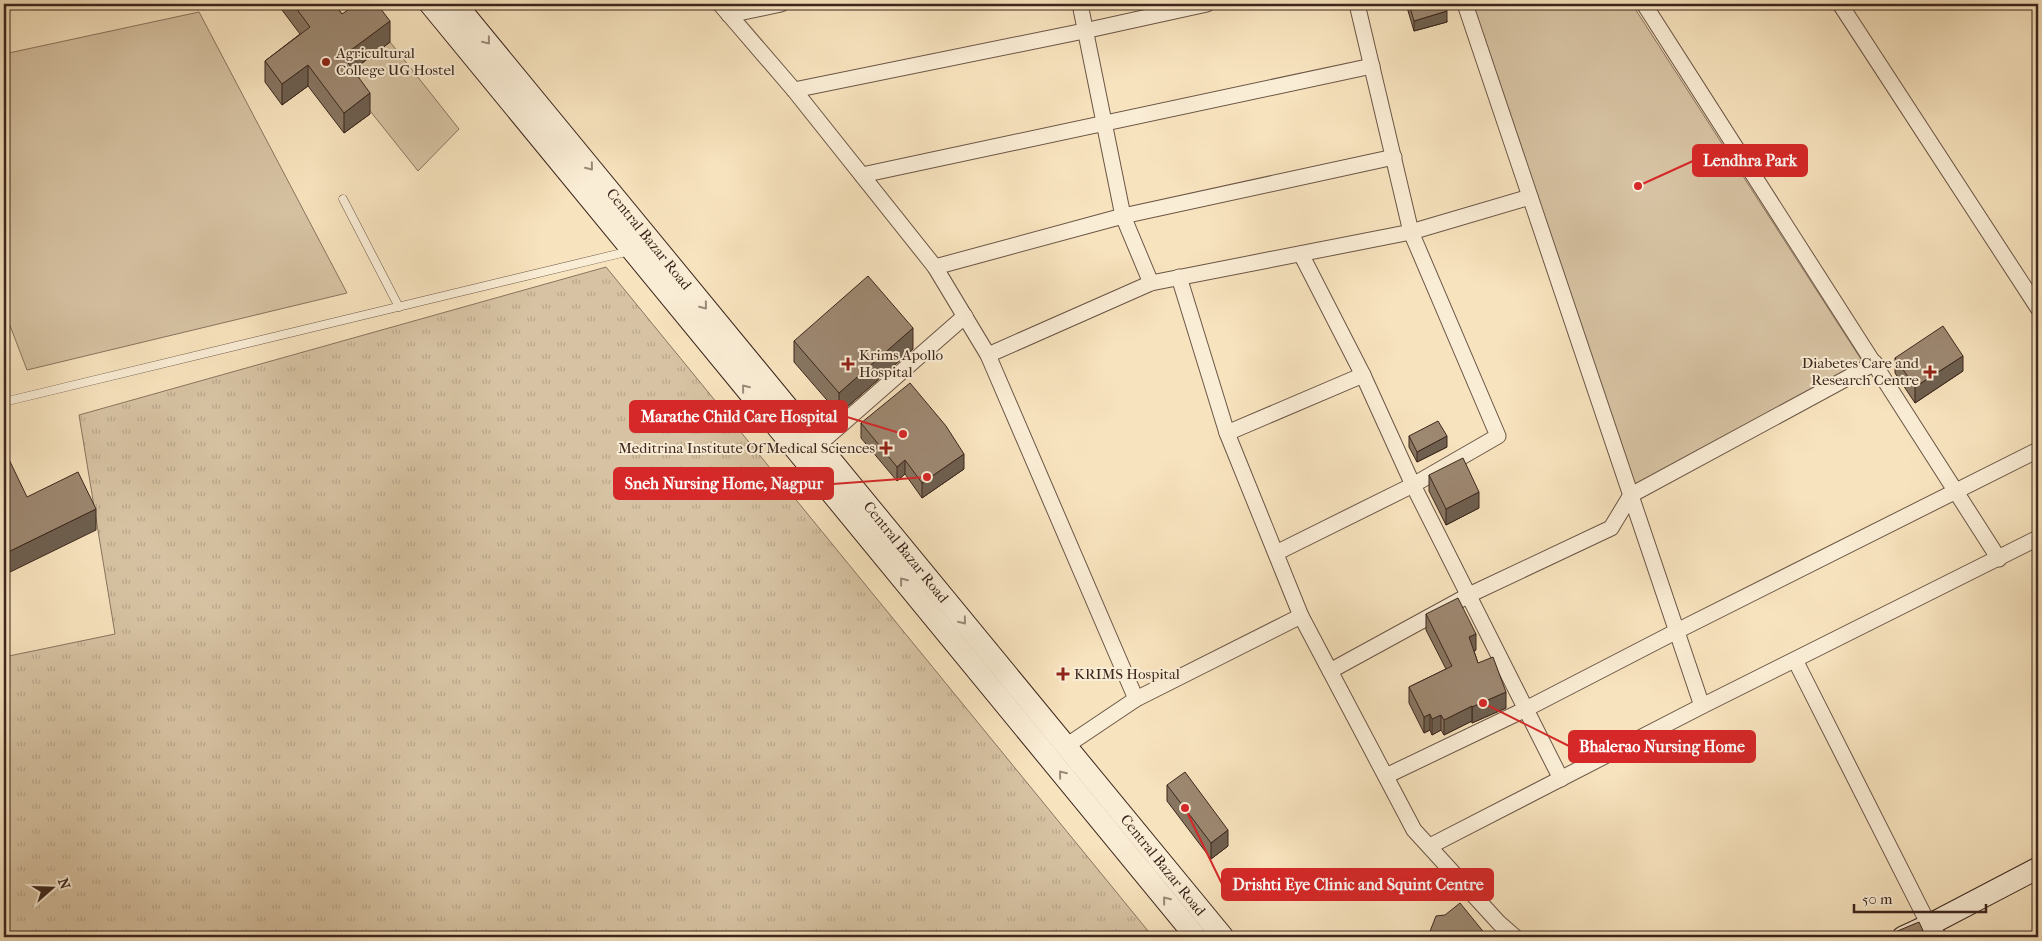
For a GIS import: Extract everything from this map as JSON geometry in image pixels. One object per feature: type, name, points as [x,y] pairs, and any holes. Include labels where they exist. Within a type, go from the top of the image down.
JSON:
[{"type":"main road","name":"Central Bazar Road","points":[[430,4],[1196,937]]},
{"type":"main road","name":"Central Bazar Road","points":[[456,4],[1223,937]]},
{"type":"main road","points":[[1903,937],[1934,931],[2038,868]]},
{"type":"street","points":[[724,9],[781,4]]},
{"type":"street","points":[[1080,4],[1122,216],[1151,283]]},
{"type":"street","points":[[794,90],[1207,4]]},
{"type":"street","points":[[1276,553],[1413,485],[1498,436],[1411,232],[1357,4]]},
{"type":"street","points":[[1465,4],[1702,706]]},
{"type":"street","points":[[1644,4],[1999,559]]},
{"type":"street","points":[[1840,4],[2038,308]]},
{"type":"street","points":[[724,9],[794,90],[935,267],[965,316],[988,355],[1136,699]]},
{"type":"street","points":[[862,175],[1372,66]]},
{"type":"street","points":[[935,267],[1122,216],[1394,157]]},
{"type":"street","points":[[988,355],[1151,283],[1411,232],[1530,197]]},
{"type":"street","points":[[1301,254],[1363,375],[1413,485],[1561,779]]},
{"type":"street","points":[[1179,277],[1227,432],[1300,616],[1414,830],[1515,937]]},
{"type":"street","points":[[818,445],[965,316]]},
{"type":"street","points":[[1330,671],[1468,595],[1611,528],[1631,495],[1875,363]]},
{"type":"street","points":[[1227,432],[1363,375]]},
{"type":"street","points":[[1386,776],[1526,709],[2038,450]]},
{"type":"street","points":[[1430,846],[1702,706],[2038,538]]},
{"type":"street","points":[[1066,746],[1136,699],[1300,616]]},
{"type":"street","points":[[1795,660],[1934,931]]},
{"type":"lane","points":[[343,199],[400,307]]},
{"type":"lane","points":[[12,400],[632,251]]},
{"type":"green space","points":[[1465,4],[1632,4],[1866,367],[1631,495]]},
{"type":"green space","points":[[199,12],[347,293],[27,370],[4,310],[4,122],[8,121],[4,102],[4,54]]},
{"type":"green space","points":[[390,42],[459,129],[418,171],[343,77]]},
{"type":"green space","points":[[606,267],[1153,937],[4,937],[4,657],[115,634],[79,415]]},
{"type":"building","points":[[293,4],[334,4],[342,14],[357,4],[377,4],[390,21],[343,56],[370,93],[344,113],[308,65],[282,84],[265,61],[310,27]]},
{"type":"building","points":[[1409,4],[1444,4],[1447,11],[1414,21]]},
{"type":"building","points":[[868,276],[913,328],[839,393],[794,341]]},
{"type":"building","points":[[1943,326],[1963,356],[1915,387],[1895,358]]},
{"type":"building","points":[[910,383],[946,426],[964,454],[922,483],[905,460],[897,467],[861,423]]},
{"type":"building","points":[[1438,421],[1447,436],[1417,452],[1409,436]]},
{"type":"building","points":[[4,449],[27,497],[78,472],[96,509],[4,554],[4,518],[6,517],[4,513]]},
{"type":"building","points":[[1463,458],[1479,492],[1446,509],[1429,475]]},
{"type":"building","points":[[1458,598],[1476,634],[1469,637],[1478,663],[1493,657],[1506,692],[1444,720],[1441,715],[1432,719],[1430,714],[1424,717],[1409,687],[1452,666],[1426,614]]},
{"type":"building","points":[[1185,772],[1228,830],[1211,843],[1167,785]]},
{"type":"building","points":[[1460,903],[1486,935],[1483,937],[1431,937],[1429,934],[1436,916],[1445,915]]},
{"type":"building","points":[[1919,922],[1926,937],[1883,937]]},
{"type":"place","name":"Agricultural College UG Hostel","points":[[326,62]]},
{"type":"place","name":"Lendhra Park","points":[[1638,186]]},
{"type":"place","name":"Krims Apollo Hospital","points":[[848,364]]},
{"type":"place","name":"Diabetes Care and Research Centre","points":[[1930,372]]},
{"type":"place","name":"Marathe Child Care Hospital","points":[[903,434]]},
{"type":"place","name":"Meditrina Institute Of Medical Sciences","points":[[886,448]]},
{"type":"place","name":"Sneh Nursing Home, Nagpur","points":[[927,477]]},
{"type":"place","name":"KRIMS Hospital","points":[[1063,674]]},
{"type":"place","name":"Bhalerao Nursing Home","points":[[1483,703]]},
{"type":"place","name":"Drishti Eye Clinic and Squint Centre","points":[[1185,808]]}]
